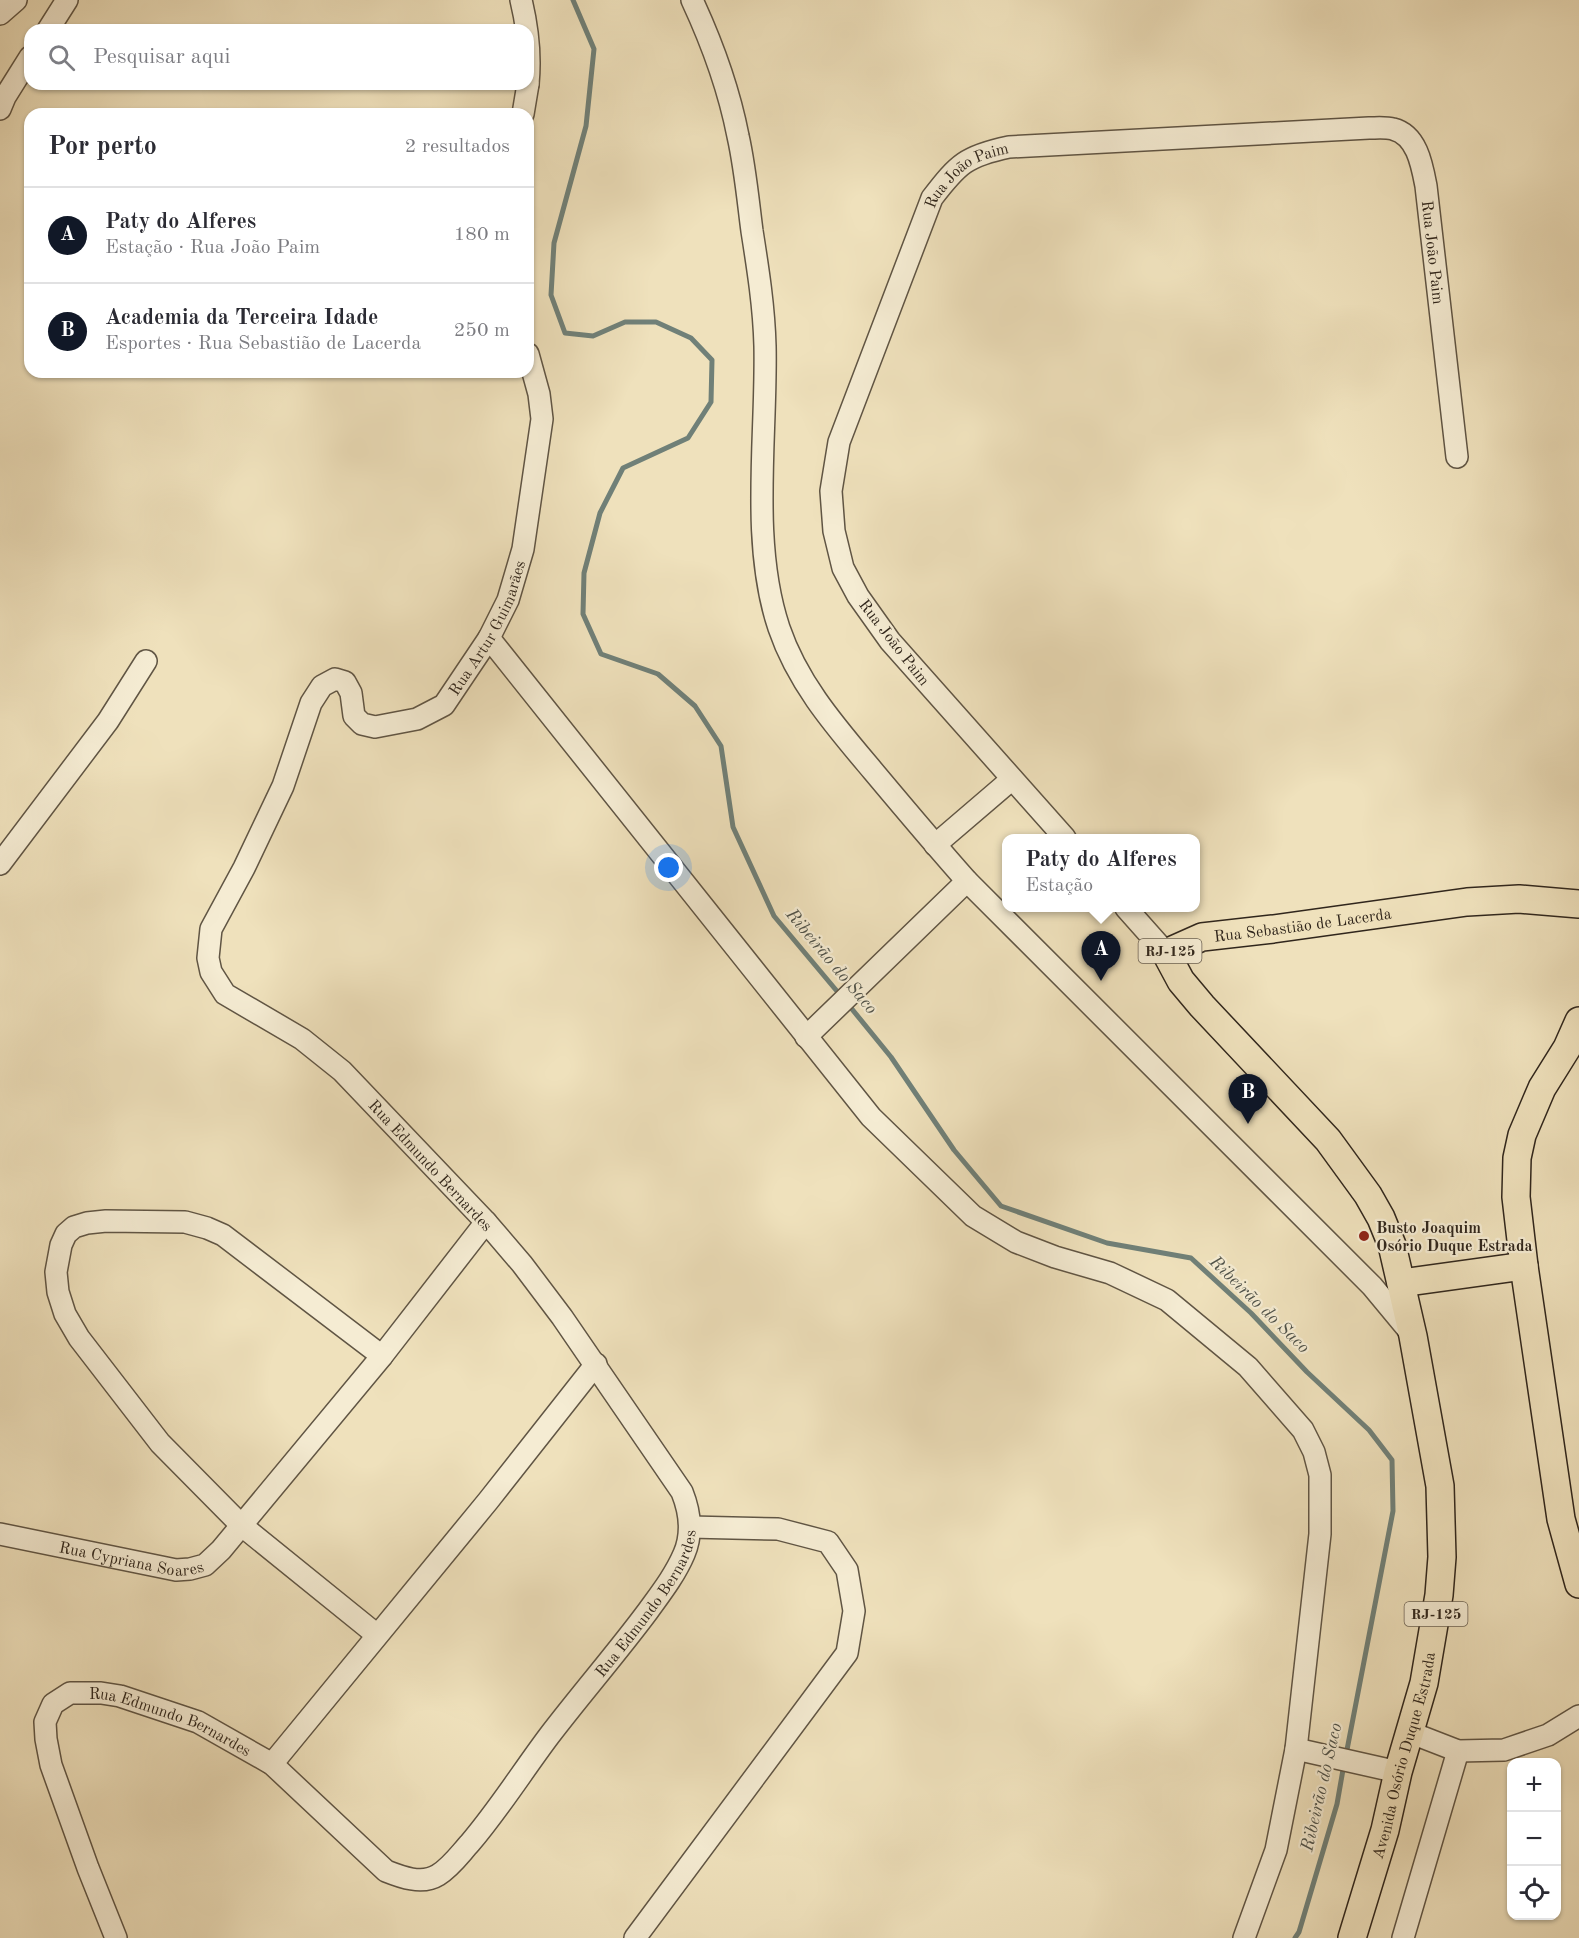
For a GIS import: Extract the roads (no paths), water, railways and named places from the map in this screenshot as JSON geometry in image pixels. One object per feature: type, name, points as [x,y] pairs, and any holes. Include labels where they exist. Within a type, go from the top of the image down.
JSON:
[{"type":"main road","name":"Rua Sebastião de Lacerda","points":[[1166,952],[1202,937],[1467,902],[1519,899],[1579,904]]},
{"type":"main road","name":"RJ-125","points":[[1166,952],[1181,981],[1328,1140],[1368,1195],[1392,1245],[1401,1283]]},
{"type":"main road","points":[[1579,1021],[1567,1048],[1539,1096],[1522,1135],[1517,1158],[1516,1197],[1561,1519],[1579,1584]]},
{"type":"main road","points":[[1401,1283],[1524,1266]]},
{"type":"main road","name":"Avenida Osório Duque Estrada","points":[[1352,1938],[1385,1830],[1397,1772],[1424,1683],[1433,1636],[1442,1557],[1440,1486],[1401,1283]]},
{"type":"street","points":[[0,14],[16,0]]},
{"type":"street","points":[[52,24],[67,0]]},
{"type":"street","points":[[521,0],[527,24]]},
{"type":"street","points":[[692,0],[724,82],[739,137],[761,296],[765,346],[762,476],[768,591],[779,629],[796,668],[823,711],[967,881],[1372,1286],[1413,1336]]},
{"type":"street","points":[[0,109],[24,65]]},
{"type":"street","points":[[524,108],[527,90]]},
{"type":"street","name":"Rua João Paim","points":[[1061,834],[890,641],[858,596],[843,568],[834,531],[831,491],[839,442],[932,198],[954,170],[968,159],[1009,147],[1322,130],[1393,129],[1406,136],[1416,149],[1422,164],[1426,186],[1457,457]]},
{"type":"street","name":"Rua Artur Guimarães","points":[[283,786],[310,703],[322,686],[335,679],[345,682],[351,693],[354,716],[362,724],[375,727],[417,719],[444,705],[489,638],[508,600],[523,549],[542,419],[540,394],[534,374]]},
{"type":"street","points":[[489,638],[871,1117],[973,1216],[1016,1242],[1055,1257],[1110,1273],[1167,1300],[1248,1367],[1303,1430],[1314,1452],[1320,1475],[1320,1534],[1296,1749],[1276,1850],[1244,1938]]},
{"type":"street","points":[[0,864],[108,721],[146,661]]},
{"type":"street","points":[[935,845],[1012,779]]},
{"type":"street","name":"Rua Edmundo Bernardes","points":[[116,1938],[51,1765],[45,1722],[53,1704],[70,1693],[101,1693],[120,1696],[198,1722],[272,1764],[386,1871],[404,1879],[422,1880],[436,1876],[450,1865],[487,1823],[549,1736],[634,1631],[673,1576],[686,1552],[690,1527],[689,1509],[682,1492],[596,1364],[522,1264],[486,1222],[342,1071],[302,1039],[225,994],[211,972],[208,958],[211,929],[244,868],[283,786]]},
{"type":"street","points":[[806,1037],[967,881]]},
{"type":"street","points":[[1130,912],[1166,952]]},
{"type":"street","points":[[377,1635],[241,1525],[159,1443],[79,1338],[65,1314],[58,1292],[56,1272],[61,1245],[66,1234],[74,1227],[106,1221],[185,1222],[207,1228],[223,1235],[382,1356]]},
{"type":"street","name":"Rua Cypriana Soares","points":[[0,1534],[176,1570],[205,1565],[221,1550],[382,1356],[486,1222]]},
{"type":"street","points":[[272,1764],[488,1501],[596,1364]]},
{"type":"street","points":[[635,1938],[847,1653],[854,1611],[847,1570],[828,1542],[778,1529],[690,1527]]},
{"type":"street","points":[[1409,1732],[1458,1751],[1504,1750],[1548,1735],[1579,1716]]},
{"type":"street","points":[[1296,1749],[1397,1772]]},
{"type":"street","points":[[1403,1938],[1458,1751]]},
{"type":"waterway","name":"Ribeirão do Saco","points":[[573,0],[594,49],[586,126],[554,243],[551,295],[565,333],[593,336],[625,322],[656,322],[691,338],[712,360],[711,402],[688,438],[623,468],[600,513],[584,573],[583,614],[601,654],[658,674],[695,706],[721,746],[733,827],[774,916],[841,996]]},
{"type":"waterway","name":"Ribeirão do Saco","points":[[847,1003],[891,1057],[954,1150],[1001,1206],[1107,1243],[1191,1258],[1251,1313],[1307,1372],[1369,1430],[1392,1460],[1393,1511],[1346,1755]]},
{"type":"waterway","name":"Ribeirão do Saco","points":[[1295,1938],[1299,1932],[1337,1804],[1344,1764]]},
{"type":"place","name":"Paty do Alferes","points":[[1101,981]]},
{"type":"place","name":"Academia da Terceira Idade","points":[[1248,1124]]},
{"type":"place","name":"Busto Joaquim Osório Duque Estrada","points":[[1364,1236]]}]
